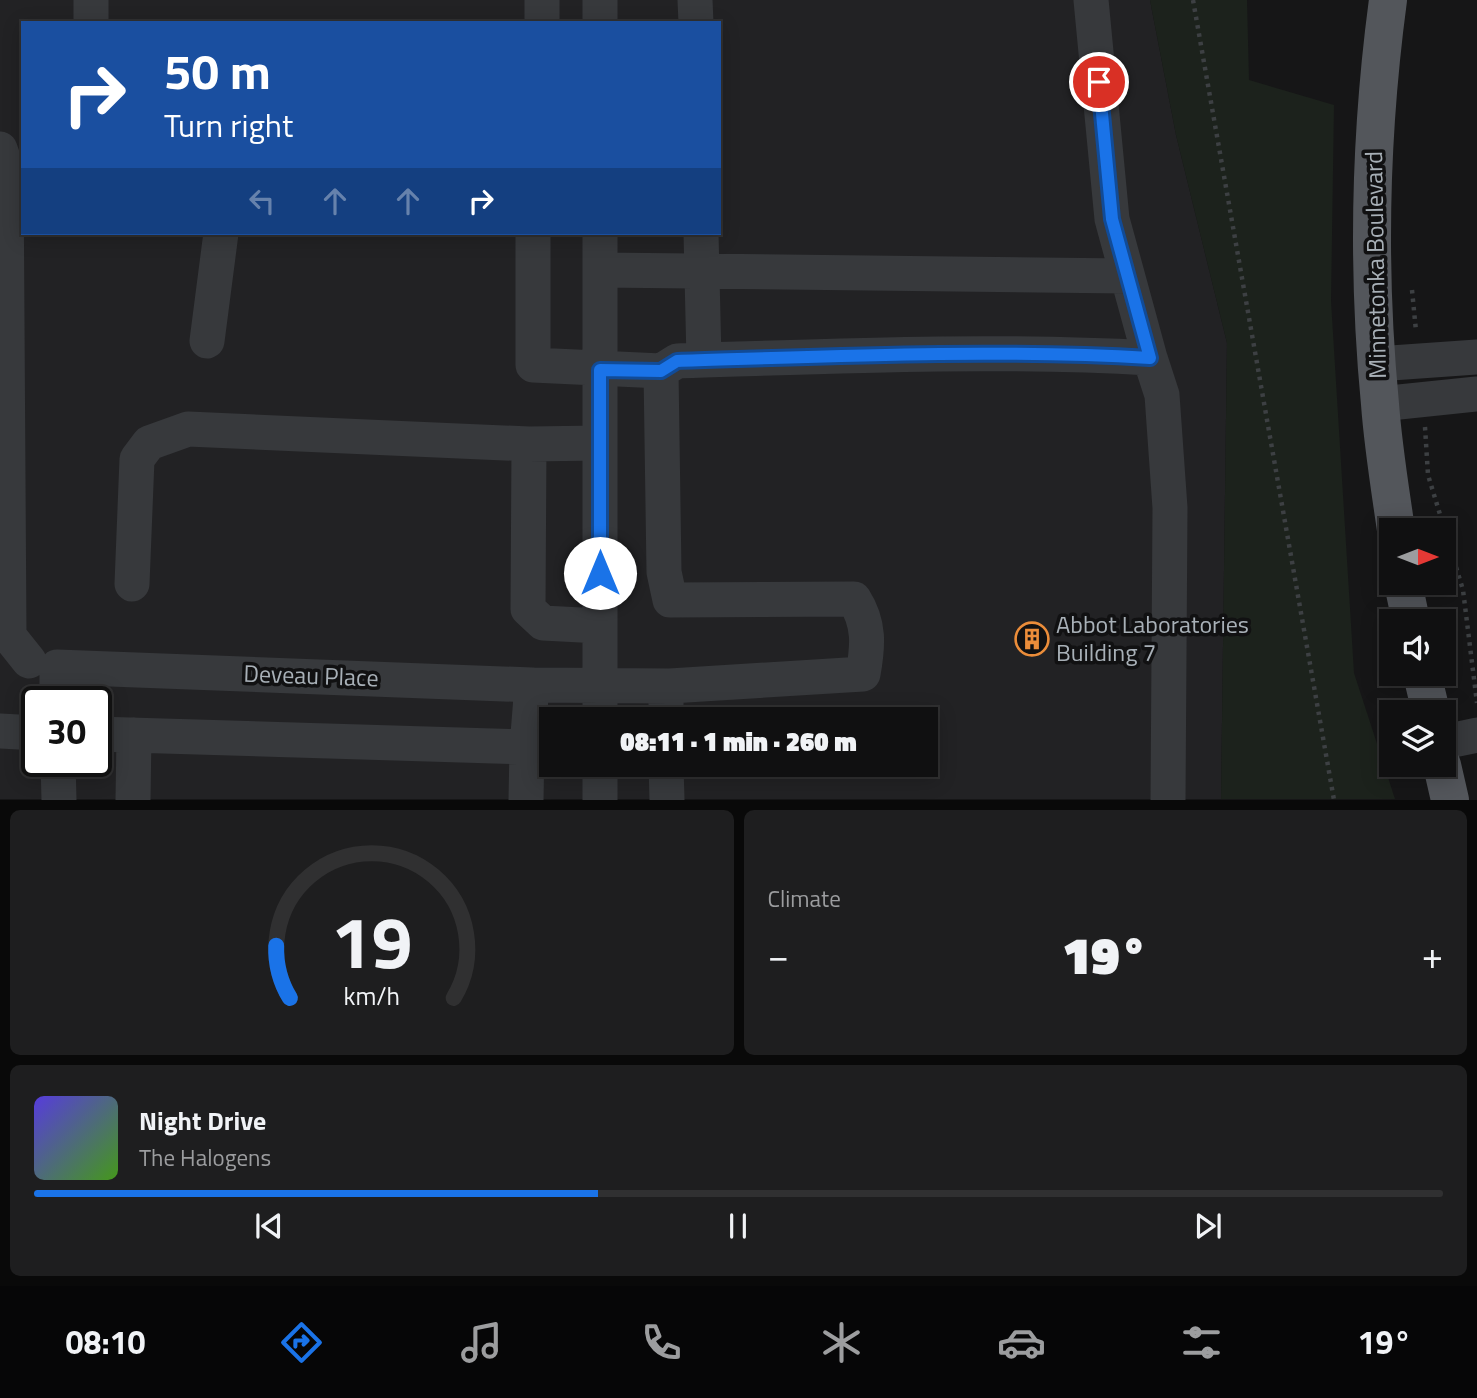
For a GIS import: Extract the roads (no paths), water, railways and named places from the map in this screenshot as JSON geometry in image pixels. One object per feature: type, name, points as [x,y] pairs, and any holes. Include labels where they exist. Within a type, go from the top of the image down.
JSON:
[{"type":"main road","name":"Minnetonka Boulevard","points":[[1388,0],[1374,128],[1372,279],[1380,404],[1394,518]]},
{"type":"main road","points":[[1445,777],[1450,800]]},
{"type":"street","points":[[91,0],[91,21]]},
{"type":"street","points":[[542,0],[542,21]]},
{"type":"street","points":[[600,0],[600,21]]},
{"type":"street","points":[[695,0],[696,21]]},
{"type":"street","points":[[1091,0],[1112,219],[1162,395],[1170,508],[1168,800]]},
{"type":"street","points":[[0,149],[6,166],[3,300],[9,636],[46,686]]},
{"type":"street","points":[[207,341],[221,235]]},
{"type":"street","points":[[533,235],[533,365],[661,371],[677,361],[832,355],[1072,354],[1150,358]]},
{"type":"street","points":[[600,235],[600,703]]},
{"type":"street","points":[[701,235],[704,360]]},
{"type":"street","points":[[600,270],[1127,276]]},
{"type":"street","points":[[1377,364],[1477,357]]},
{"type":"street","name":"Deveau Place","points":[[29,662],[532,685],[600,703],[668,701],[863,674],[869,643],[863,613],[854,599],[670,600],[664,572],[661,371]]},
{"type":"street","points":[[1380,404],[1477,394]]},
{"type":"street","points":[[132,584],[137,459],[149,443],[188,429],[529,444],[600,443]]},
{"type":"street","points":[[529,444],[528,609],[543,623],[600,625]]},
{"type":"street","points":[[526,800],[532,685]]},
{"type":"street","points":[[0,732],[21,733]]},
{"type":"street","points":[[112,734],[527,747]]},
{"type":"street","points":[[133,800],[134,735]]},
{"type":"street","points":[[1456,739],[1477,735]]},
{"type":"street","points":[[58,777],[58,800]]},
{"type":"street","points":[[600,777],[600,800]]},
{"type":"street","points":[[666,777],[667,800]]},
{"type":"place","name":"Abbot Laboratories Building 7","points":[[1032,639]]}]
